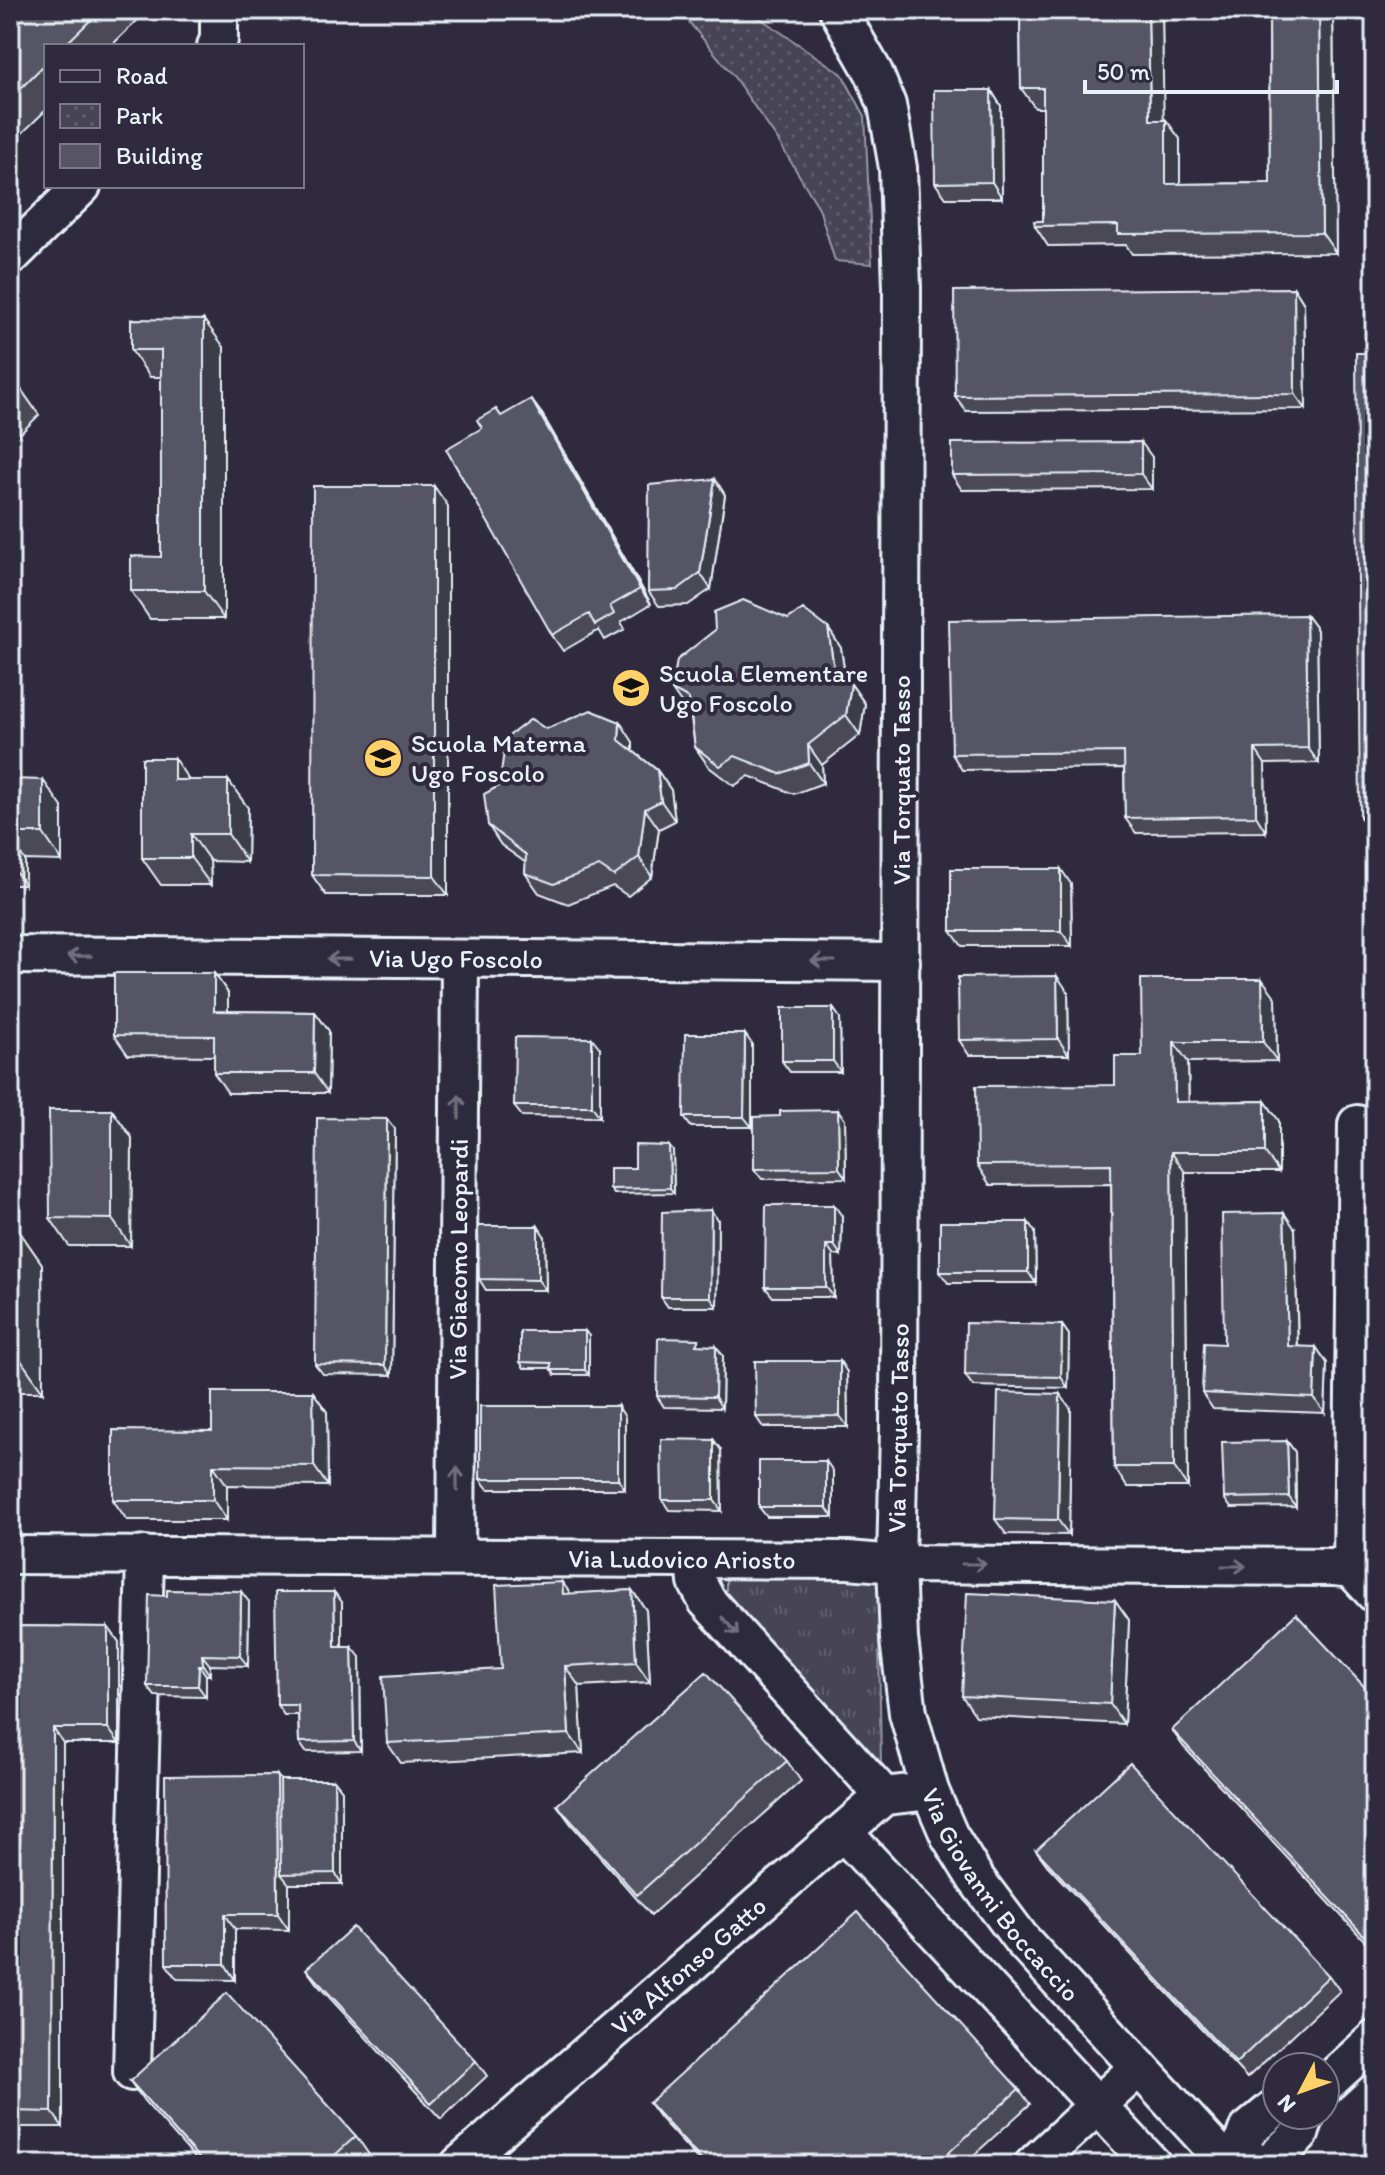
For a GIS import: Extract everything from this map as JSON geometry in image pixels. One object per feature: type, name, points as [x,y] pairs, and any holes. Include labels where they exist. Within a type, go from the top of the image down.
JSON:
[{"type":"street","points":[[217,44],[219,10]]},
{"type":"street","name":"Via Torquato Tasso","points":[[838,10],[874,73],[887,105],[898,168],[902,288],[896,1564]]},
{"type":"street","points":[[12,252],[80,188]]},
{"type":"street","name":"Via Ugo Foscolo","points":[[10,955],[901,962]]},
{"type":"street","name":"Via Giacomo Leopardi","points":[[456,1557],[460,960]]},
{"type":"street","points":[[1357,1124],[1364,1581]]},
{"type":"street","name":"Via Ludovico Ariosto","points":[[10,1555],[1335,1567],[1364,1581]]},
{"type":"street","points":[[132,2072],[145,1555]]},
{"type":"street","name":"Via Giovanni Boccaccio","points":[[695,1560],[697,1582],[707,1601],[884,1796]]},
{"type":"street","name":"Via Giovanni Boccaccio","points":[[896,1564],[899,1639],[908,1713],[930,1791],[949,1835],[976,1879],[1021,1939],[1232,2165]]},
{"type":"street","points":[[884,1796],[930,1791]]},
{"type":"street","name":"Via Alfonso Gatto","points":[[459,2165],[884,1796]]},
{"type":"street","points":[[843,1832],[1153,2165]]},
{"type":"street","points":[[1341,2070],[1375,2039]]},
{"type":"street","points":[[1033,2165],[1139,2067]]},
{"type":"street","points":[[1232,2165],[1247,2131],[1261,2119]]},
{"type":"street","points":[[1250,2165],[1272,2160],[1301,2131]]},
{"type":"green space","points":[[679,10],[748,10],[842,74],[865,116],[872,264],[835,261],[819,208],[777,139],[732,74]]},
{"type":"green space","points":[[726,1574],[878,1576],[881,1767],[726,1596]]},
{"type":"building","points":[[17,10],[101,10],[66,44],[44,44],[44,65],[10,99],[10,17]]},
{"type":"building","points":[[1020,10],[1148,10],[1150,120],[1166,120],[1166,184],[1270,183],[1269,10],[1319,10],[1322,233],[1118,234],[1118,225],[1035,226],[1034,221],[1043,221],[1043,88],[1021,88]]},
{"type":"building","points":[[934,90],[991,90],[992,182],[935,183]]},
{"type":"building","points":[[1294,288],[1295,394],[955,396],[954,291]]},
{"type":"building","points":[[131,319],[204,320],[204,591],[131,591],[131,556],[161,557],[161,350],[131,350]]},
{"type":"building","points":[[1356,353],[1375,353],[1375,817],[1360,817]]},
{"type":"building","points":[[10,377],[20,388],[10,397]]},
{"type":"building","points":[[531,399],[640,589],[610,606],[614,614],[595,625],[589,614],[552,635],[446,449],[482,428],[477,420],[496,409],[501,416]]},
{"type":"building","points":[[1141,442],[1141,474],[952,475],[952,443]]},
{"type":"building","points":[[715,479],[700,573],[677,590],[648,591],[649,485]]},
{"type":"building","points":[[313,486],[434,486],[434,876],[312,875]]},
{"type":"building","points":[[743,600],[788,619],[803,609],[828,628],[835,676],[851,684],[846,715],[808,745],[809,763],[780,774],[735,756],[720,766],[695,747],[689,699],[672,690],[677,660],[715,630],[714,612]]},
{"type":"building","points":[[1306,615],[1308,748],[1255,749],[1256,816],[1125,818],[1124,752],[952,754],[949,620]]},
{"type":"building","points":[[591,710],[620,722],[619,740],[657,770],[661,801],[645,809],[639,857],[614,876],[599,866],[554,884],[525,873],[526,855],[488,825],[484,794],[499,786],[506,738],[531,719],[546,729]]},
{"type":"building","points":[[142,758],[174,758],[174,780],[228,780],[228,834],[191,834],[191,858],[142,858]]},
{"type":"building","points":[[10,779],[43,780],[43,833],[10,833]]},
{"type":"building","points":[[951,869],[1061,869],[1061,931],[951,931]]},
{"type":"building","points":[[114,973],[214,973],[214,1011],[315,1012],[314,1073],[214,1073],[214,1036],[114,1035]]},
{"type":"building","points":[[1057,976],[1058,1039],[959,1040],[958,977]]},
{"type":"building","points":[[1141,979],[1262,979],[1263,1042],[1174,1042],[1175,1102],[1265,1101],[1265,1152],[1171,1152],[1174,1467],[1114,1467],[1111,1164],[977,1165],[976,1086],[1115,1085],[1115,1056],[1142,1056]]},
{"type":"building","points":[[782,1008],[833,1008],[833,1061],[782,1061]]},
{"type":"building","points":[[685,1034],[745,1034],[744,1117],[684,1117]]},
{"type":"building","points":[[515,1037],[592,1038],[592,1106],[514,1106]]},
{"type":"building","points":[[49,1110],[112,1110],[112,1219],[50,1218]]},
{"type":"building","points":[[838,1110],[839,1168],[754,1169],[754,1117],[780,1116],[780,1111]]},
{"type":"building","points":[[317,1118],[387,1119],[385,1365],[315,1364]]},
{"type":"building","points":[[635,1145],[669,1146],[670,1188],[610,1189],[610,1168],[635,1168]]},
{"type":"building","points":[[766,1205],[834,1205],[834,1245],[826,1245],[826,1287],[765,1287]]},
{"type":"building","points":[[711,1210],[710,1297],[661,1297],[662,1212]]},
{"type":"building","points":[[1284,1213],[1288,1346],[1316,1347],[1314,1398],[1202,1393],[1204,1343],[1224,1344],[1222,1214]]},
{"type":"building","points":[[940,1222],[1028,1222],[1028,1272],[940,1272]]},
{"type":"building","points":[[478,1226],[538,1226],[538,1280],[479,1279]]},
{"type":"building","points":[[10,1228],[17,1228],[18,1356],[10,1356]]},
{"type":"building","points":[[966,1323],[1062,1325],[1061,1377],[965,1375]]},
{"type":"building","points":[[520,1331],[585,1331],[585,1370],[551,1370],[551,1363],[520,1362]]},
{"type":"building","points":[[658,1338],[699,1339],[696,1345],[716,1346],[715,1397],[657,1396]]},
{"type":"building","points":[[755,1361],[840,1361],[840,1416],[756,1417]]},
{"type":"building","points":[[212,1392],[313,1392],[314,1466],[213,1465],[213,1500],[113,1500],[113,1430],[212,1431]]},
{"type":"building","points":[[998,1392],[1060,1394],[1058,1520],[995,1519]]},
{"type":"building","points":[[480,1406],[618,1406],[618,1479],[480,1479]]},
{"type":"building","points":[[661,1439],[714,1440],[714,1500],[662,1500]]},
{"type":"building","points":[[1287,1441],[1289,1497],[1224,1498],[1222,1442]]},
{"type":"building","points":[[759,1461],[826,1461],[826,1507],[759,1507]]},
{"type":"building","points":[[562,1582],[563,1594],[632,1590],[636,1662],[565,1666],[569,1734],[387,1743],[383,1676],[501,1669],[496,1585]]},
{"type":"building","points":[[167,1590],[241,1591],[240,1656],[202,1655],[198,1686],[147,1686],[149,1595],[167,1596]]},
{"type":"building","points":[[275,1592],[334,1592],[335,1647],[352,1647],[354,1741],[299,1742],[298,1705],[277,1705]]},
{"type":"building","points":[[967,1593],[1115,1600],[1110,1704],[962,1696]]},
{"type":"building","points":[[1296,1614],[1375,1698],[1375,1935],[1369,1941],[1172,1730]]},
{"type":"building","points":[[10,1626],[108,1627],[108,1728],[53,1728],[52,2112],[10,2111]]},
{"type":"building","points":[[706,1672],[787,1761],[637,1895],[557,1805]]},
{"type":"building","points":[[1130,1763],[1329,1976],[1236,2063],[1036,1850]]},
{"type":"building","points":[[277,1775],[278,1914],[225,1914],[225,1964],[166,1964],[165,1776]]},
{"type":"building","points":[[280,1780],[334,1780],[335,1873],[281,1874]]},
{"type":"building","points":[[858,1912],[1019,2089],[935,2165],[706,2165],[649,2103]]},
{"type":"building","points":[[353,1927],[476,2061],[431,2103],[306,1969]]},
{"type":"building","points":[[227,1993],[356,2136],[324,2165],[205,2165],[130,2081]]},
{"type":"place","name":"Scuola Elementare Ugo Foscolo","points":[[631,688]]},
{"type":"place","name":"Scuola Materna Ugo Foscolo","points":[[383,758]]}]
